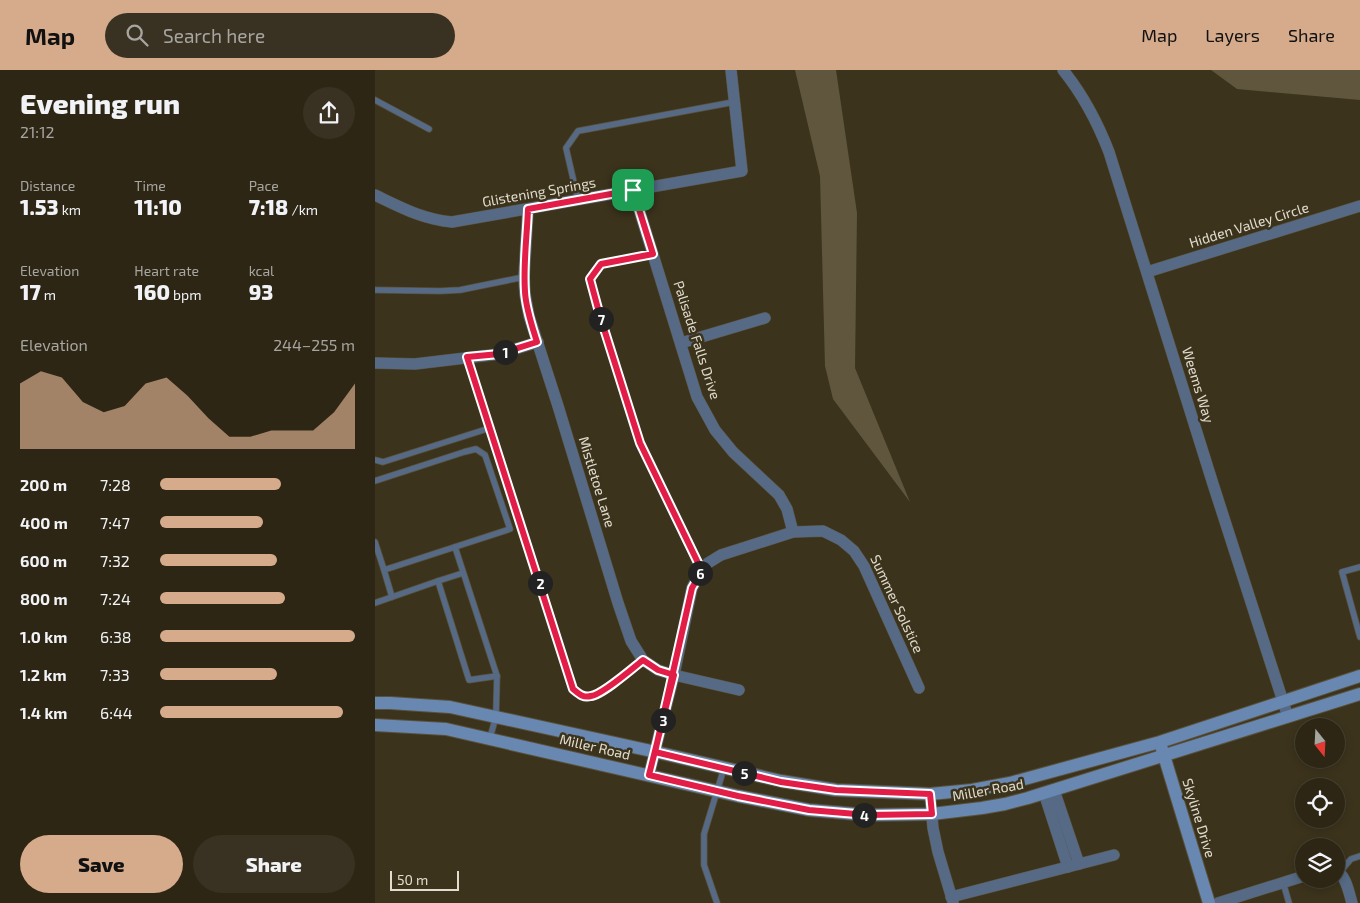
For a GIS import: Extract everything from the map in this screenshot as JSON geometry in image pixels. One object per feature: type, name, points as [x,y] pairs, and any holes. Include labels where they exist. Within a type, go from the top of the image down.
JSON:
[{"type":"main road","name":"Miller Road","points":[[375,703],[450,706],[781,782],[836,790],[930,794],[972,790],[1010,783],[1160,742],[1360,676]]},
{"type":"main road","name":"Miller Road","points":[[375,724],[446,729],[809,810],[868,815],[932,814],[1005,804],[1049,792],[1360,694]]},
{"type":"main road","name":"Skyline Drive","points":[[1160,742],[1209,903]]},
{"type":"street","points":[[731,70],[735,102]]},
{"type":"street","name":"Weems Way","points":[[1063,70],[1083,97],[1099,126],[1109,152],[1288,717]]},
{"type":"street","name":"Glistening Springs","points":[[375,194],[408,211],[434,220],[452,222],[742,171],[735,102]]},
{"type":"street","name":"Palisade Falls Drive","points":[[633,190],[697,397],[715,430],[733,452],[779,495],[787,509],[793,532]]},
{"type":"street","name":"Hidden Valley Circle","points":[[1147,272],[1360,206]]},
{"type":"street","name":"Mistletoe Lane","points":[[528,209],[524,276],[529,316],[631,641],[643,660],[658,670],[739,690]]},
{"type":"street","points":[[681,344],[765,318]]},
{"type":"street","points":[[375,363],[415,364],[499,354],[537,342]]},
{"type":"street","name":"Summer Solstice","points":[[649,775],[674,675],[692,588],[708,563],[721,555],[793,532],[823,532],[841,540],[854,551],[864,566],[919,688]]},
{"type":"street","points":[[1049,792],[1073,866]]},
{"type":"street","points":[[930,794],[933,828],[952,900],[1114,855]]},
{"type":"street","points":[[1218,903],[1295,879]]},
{"type":"street","points":[[1345,883],[1352,903]]},
{"type":"lane","points":[[375,100],[429,129]]},
{"type":"lane","points":[[578,200],[566,148],[578,130],[735,102]]},
{"type":"lane","points":[[653,254],[601,264],[590,279],[640,443],[702,571]]},
{"type":"lane","points":[[375,290],[460,290],[524,276]]},
{"type":"lane","points":[[467,357],[573,689],[580,695],[589,697],[598,694],[643,660]]},
{"type":"lane","points":[[375,460],[383,462],[490,428]]},
{"type":"lane","points":[[375,481],[476,449],[485,455],[510,529],[384,570]]},
{"type":"lane","points":[[375,542],[392,598]]},
{"type":"lane","points":[[455,547],[497,676],[496,716],[490,738]]},
{"type":"lane","points":[[1360,567],[1342,572],[1360,637]]},
{"type":"lane","points":[[375,603],[463,572]]},
{"type":"lane","points":[[438,581],[469,680],[497,676]]},
{"type":"lane","points":[[717,903],[704,865],[704,834],[724,768]]},
{"type":"lane","points":[[1345,864],[1351,858],[1360,856]]},
{"type":"lane","points":[[1283,882],[1289,903]]},
{"type":"shaded area","points":[[795,70],[836,70],[857,213],[855,368],[910,502],[833,399],[825,366],[820,176]]},
{"type":"shaded area","points":[[1211,70],[1360,70],[1360,100],[1237,89]]},
{"type":"route","points":[[633,190],[528,209],[524,276],[525,294],[537,342],[499,354],[467,357],[573,689],[580,695],[589,697],[598,694],[643,660],[658,670],[674,675],[649,775],[809,810],[868,815],[932,814],[930,794],[893,794],[836,790],[781,782],[655,752],[674,675],[692,588],[702,571],[640,443],[590,279],[601,264],[653,254],[633,190]]}]
